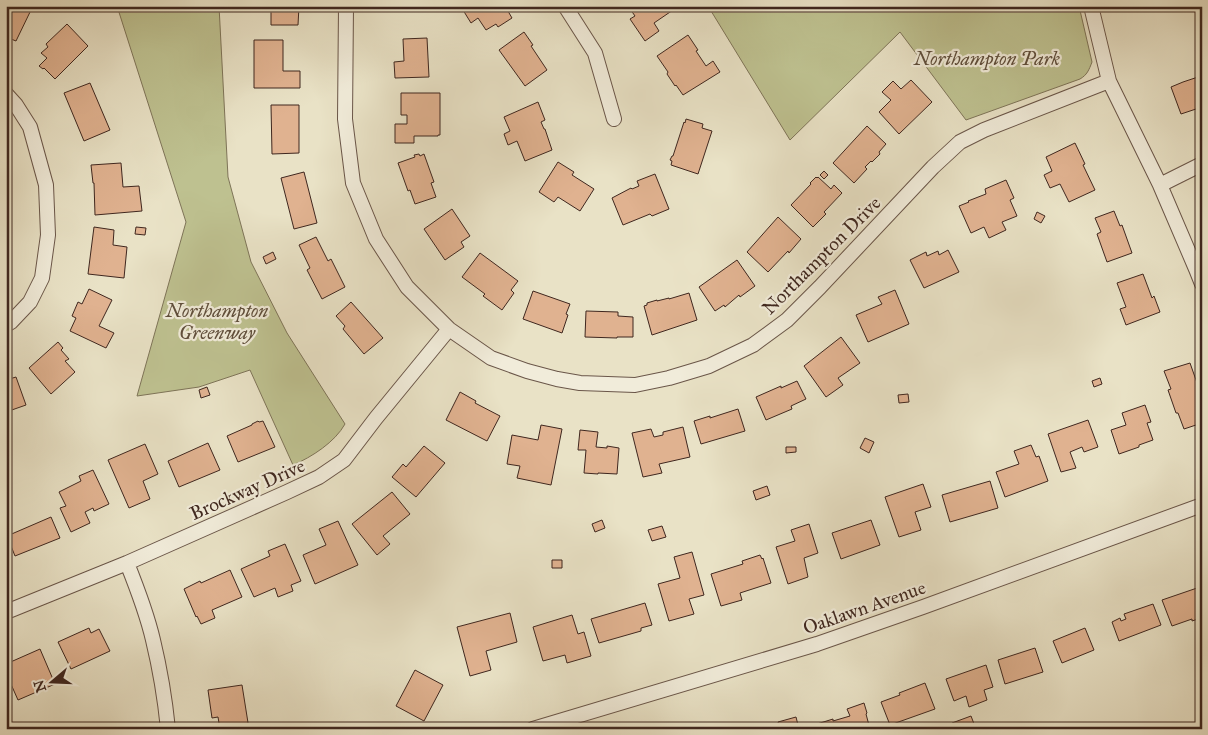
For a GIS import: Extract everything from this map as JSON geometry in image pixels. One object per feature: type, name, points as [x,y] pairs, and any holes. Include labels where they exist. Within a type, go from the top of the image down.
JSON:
[{"type":"street","name":"Northampton Drive","points":[[346,6],[345,119],[353,183],[376,240],[407,287],[450,329],[491,358],[527,371],[580,383],[635,385],[669,378],[709,366],[753,345],[787,320],[933,167],[960,142],[984,130],[1109,81]]},
{"type":"street","points":[[565,6],[595,53],[614,118]]},
{"type":"street","points":[[1091,6],[1109,81],[1160,185],[1202,284]]},
{"type":"street","points":[[6,94],[16,105],[30,127],[46,185],[48,235],[42,278],[30,302],[12,322],[6,325]]},
{"type":"street","points":[[1160,185],[1202,164]]},
{"type":"street","name":"Brockway Drive","points":[[6,612],[127,563],[319,477],[344,460],[376,418],[450,329]]},
{"type":"street","name":"Oaklawn Avenue","points":[[533,729],[817,644],[1202,504]]},
{"type":"street","points":[[127,563],[141,599],[153,641],[166,706],[168,729]]},
{"type":"green space","name":"Northampton Greenway","points":[[117,6],[219,6],[228,177],[251,262],[287,333],[345,424],[341,431],[322,448],[308,458],[293,465],[250,370],[199,387],[137,396],[186,222]]},
{"type":"green space","name":"Northampton Park","points":[[708,6],[1079,6],[1092,62],[1088,72],[1080,79],[966,120],[900,32],[790,140]]},
{"type":"building","points":[[6,6],[23,6],[31,10],[16,41],[6,37]]},
{"type":"building","points":[[271,6],[299,6],[298,25],[271,25]]},
{"type":"building","points":[[469,6],[505,6],[512,18],[498,27],[496,24],[486,30],[478,18],[471,23],[463,10]]},
{"type":"building","points":[[628,6],[670,6],[673,10],[654,23],[659,31],[645,41],[630,19],[635,16]]},
{"type":"building","points":[[67,24],[88,46],[55,79],[44,68],[39,66],[47,58],[41,53],[48,47],[46,44]]},
{"type":"building","points":[[524,32],[547,70],[525,86],[499,50]]},
{"type":"building","points":[[688,35],[706,66],[713,61],[720,72],[683,95],[667,74],[668,72],[657,56]]},
{"type":"building","points":[[427,38],[429,77],[395,78],[394,62],[404,61],[403,39]]},
{"type":"building","points":[[254,40],[283,40],[283,71],[300,71],[300,88],[254,88]]},
{"type":"building","points":[[1202,68],[1202,107],[1181,114],[1171,87],[1201,76],[1199,69]]},
{"type":"building","points":[[911,80],[932,102],[899,134],[879,112],[891,100],[882,92],[893,81],[901,89]]},
{"type":"building","points":[[90,83],[110,130],[84,141],[64,93]]},
{"type":"building","points":[[401,93],[440,93],[440,135],[414,136],[414,143],[395,143],[395,124],[407,124],[407,115],[401,115]]},
{"type":"building","points":[[538,102],[545,120],[541,122],[552,150],[525,161],[517,141],[508,145],[504,134],[510,131],[504,117]]},
{"type":"building","points":[[271,105],[299,105],[299,153],[272,154]]},
{"type":"building","points":[[686,119],[703,124],[702,128],[712,131],[698,174],[671,165],[672,161],[670,160]]},
{"type":"building","points":[[867,126],[886,144],[879,152],[880,154],[865,167],[867,169],[854,183],[833,163]]},
{"type":"building","points":[[1075,143],[1095,190],[1069,202],[1060,184],[1050,188],[1044,175],[1052,171],[1046,157]]},
{"type":"building","points":[[419,154],[420,156],[424,154],[434,182],[431,183],[436,197],[415,204],[398,163]]},
{"type":"building","points":[[558,162],[574,172],[572,175],[594,189],[580,211],[558,197],[554,202],[539,192]]},
{"type":"building","points":[[121,163],[123,187],[139,186],[142,211],[95,215],[94,183],[91,165]]},
{"type":"building","points":[[824,171],[828,175],[824,179],[820,175]]},
{"type":"building","points":[[304,172],[317,223],[294,229],[281,178]]},
{"type":"building","points":[[655,174],[669,209],[652,216],[650,214],[623,225],[612,198],[639,186],[637,181]]},
{"type":"building","points":[[816,177],[831,189],[834,185],[842,193],[813,227],[791,205]]},
{"type":"building","points":[[1006,180],[1014,198],[1010,200],[1017,216],[1002,222],[1006,230],[989,238],[984,227],[971,233],[959,206],[986,194],[985,189]]},
{"type":"building","points":[[452,209],[470,236],[461,242],[464,247],[445,260],[424,229]]},
{"type":"building","points":[[1114,211],[1120,226],[1122,225],[1132,253],[1107,262],[1097,234],[1101,232],[1095,218]]},
{"type":"building","points":[[1037,212],[1045,216],[1041,223],[1034,219]]},
{"type":"building","points":[[778,217],[801,239],[768,272],[747,252]]},
{"type":"building","points":[[94,227],[114,230],[113,245],[127,247],[124,278],[88,274]]},
{"type":"building","points":[[136,227],[146,228],[145,235],[135,234]]},
{"type":"building","points":[[316,237],[328,261],[331,259],[345,287],[322,299],[307,270],[310,268],[299,245]]},
{"type":"building","points":[[948,250],[959,272],[924,288],[910,260],[926,252],[927,256],[938,251],[939,255]]},
{"type":"building","points":[[273,252],[276,259],[266,264],[263,257]]},
{"type":"building","points":[[480,253],[518,281],[511,290],[514,293],[502,310],[483,296],[485,294],[462,277]]},
{"type":"building","points":[[737,260],[755,286],[740,297],[739,295],[725,307],[724,305],[715,311],[699,287]]},
{"type":"building","points":[[1143,274],[1152,298],[1154,296],[1160,312],[1126,325],[1120,309],[1126,307],[1117,283]]},
{"type":"building","points":[[89,289],[112,300],[99,326],[114,333],[106,348],[70,331],[76,318],[72,316],[78,302],[82,304]]},
{"type":"building","points":[[895,290],[909,324],[868,342],[856,315],[882,304],[878,297]]},
{"type":"building","points":[[533,291],[570,304],[562,333],[523,319]]},
{"type":"building","points":[[689,293],[697,320],[652,335],[644,306],[657,300],[669,299]]},
{"type":"building","points":[[351,302],[383,338],[364,354],[343,329],[345,326],[336,316]]},
{"type":"building","points":[[586,311],[618,312],[618,316],[633,317],[633,337],[585,337]]},
{"type":"building","points":[[841,337],[860,363],[838,378],[843,385],[826,397],[804,366]]},
{"type":"building","points":[[58,342],[63,348],[61,350],[69,359],[65,361],[75,372],[51,394],[29,368]]},
{"type":"building","points":[[1190,363],[1202,397],[1202,423],[1184,429],[1168,390],[1171,389],[1164,371]]},
{"type":"building","points":[[16,377],[26,405],[6,412],[6,380]]},
{"type":"building","points":[[1100,378],[1102,384],[1094,387],[1092,381]]},
{"type":"building","points":[[797,381],[806,399],[791,406],[792,409],[766,420],[756,397]]},
{"type":"building","points":[[207,387],[210,395],[201,398],[199,390]]},
{"type":"building","points":[[460,392],[476,401],[475,403],[500,416],[487,441],[446,420]]},
{"type":"building","points":[[908,394],[909,402],[899,403],[898,395]]},
{"type":"building","points":[[1145,405],[1151,422],[1147,423],[1153,440],[1119,454],[1111,430],[1126,425],[1122,413]]},
{"type":"building","points":[[738,409],[745,431],[701,444],[694,421]]},
{"type":"building","points":[[1088,420],[1098,447],[1084,452],[1082,447],[1070,452],[1076,468],[1061,472],[1048,434]]},
{"type":"building","points":[[258,421],[263,421],[275,447],[238,462],[227,436]]},
{"type":"building","points":[[541,425],[562,429],[551,485],[517,478],[520,466],[507,464],[512,435],[538,440]]},
{"type":"building","points":[[683,427],[690,457],[659,464],[662,473],[643,477],[632,433],[651,429],[654,437],[663,435],[663,432]]},
{"type":"building","points":[[580,430],[598,432],[596,447],[619,448],[617,474],[584,473],[586,450],[578,450]]},
{"type":"building","points":[[865,438],[874,442],[869,453],[860,448]]},
{"type":"building","points":[[208,443],[220,470],[179,487],[168,461]]},
{"type":"building","points":[[145,444],[158,474],[143,481],[150,499],[129,508],[108,460]]},
{"type":"building","points":[[1031,445],[1036,457],[1039,456],[1048,481],[1005,497],[996,472],[1019,464],[1014,451]]},
{"type":"building","points":[[424,446],[445,463],[416,497],[392,477],[403,464],[406,467]]},
{"type":"building","points":[[786,447],[796,447],[796,452],[786,453]]},
{"type":"building","points":[[93,470],[109,504],[94,511],[93,508],[85,512],[90,523],[71,532],[60,508],[66,506],[59,492],[81,481],[79,476]]},
{"type":"building","points":[[990,481],[998,508],[950,522],[942,495]]},
{"type":"building","points":[[923,484],[931,507],[915,512],[921,530],[899,537],[885,497]]},
{"type":"building","points":[[767,486],[770,495],[756,500],[753,491]]},
{"type":"building","points":[[392,492],[410,514],[383,536],[390,544],[377,555],[352,524]]},
{"type":"building","points":[[51,517],[60,538],[15,556],[7,536]]},
{"type":"building","points":[[602,520],[605,528],[595,532],[592,524]]},
{"type":"building","points":[[871,520],[880,545],[841,559],[832,533]]},
{"type":"building","points":[[338,521],[358,565],[315,584],[303,555],[326,545],[319,529]]},
{"type":"building","points":[[809,524],[818,553],[804,558],[808,577],[788,584],[776,547],[795,541],[791,530]]},
{"type":"building","points":[[662,526],[666,537],[652,541],[648,530]]},
{"type":"building","points":[[285,544],[301,581],[291,585],[293,591],[278,597],[275,588],[254,597],[241,569],[270,556],[268,551]]},
{"type":"building","points":[[692,552],[704,595],[689,599],[694,614],[669,621],[658,584],[680,578],[674,557]]},
{"type":"building","points":[[760,555],[763,558],[771,583],[740,593],[742,600],[721,606],[711,574],[743,564],[742,561]]},
{"type":"building","points":[[552,560],[562,560],[562,568],[552,568]]},
{"type":"building","points":[[230,570],[242,597],[212,610],[215,618],[201,624],[184,589]]},
{"type":"building","points":[[1200,587],[1202,592],[1202,614],[1197,615],[1198,619],[1192,621],[1192,619],[1172,626],[1162,600]]},
{"type":"building","points":[[645,603],[652,625],[641,628],[641,631],[599,643],[591,619]]},
{"type":"building","points":[[1153,604],[1161,625],[1119,641],[1112,622],[1120,618],[1121,621],[1126,619],[1124,614]]},
{"type":"building","points":[[510,613],[517,642],[486,651],[491,670],[470,676],[457,627]]},
{"type":"building","points":[[572,615],[578,634],[584,632],[591,656],[567,663],[565,655],[543,661],[533,627]]},
{"type":"building","points":[[89,628],[91,633],[99,629],[110,651],[71,669],[58,642]]},
{"type":"building","points":[[1085,628],[1094,650],[1062,663],[1053,641]]},
{"type":"building","points":[[1035,648],[1043,672],[1005,684],[998,660]]},
{"type":"building","points":[[40,649],[55,684],[18,700],[6,673],[6,664]]},
{"type":"building","points":[[986,665],[993,687],[984,690],[987,700],[969,707],[966,696],[954,701],[946,679]]},
{"type":"building","points":[[415,670],[443,685],[424,721],[396,706]]},
{"type":"building","points":[[925,683],[935,709],[890,725],[881,702]]},
{"type":"building","points":[[242,685],[249,729],[220,729],[218,717],[212,718],[208,690]]},
{"type":"building","points":[[864,703],[870,729],[819,729],[817,724],[850,716],[847,709]]},
{"type":"building","points":[[1202,712],[1202,729],[1197,714]]},
{"type":"building","points":[[971,716],[976,729],[954,729],[952,723]]},
{"type":"building","points":[[796,717],[799,729],[780,729],[778,722]]}]
